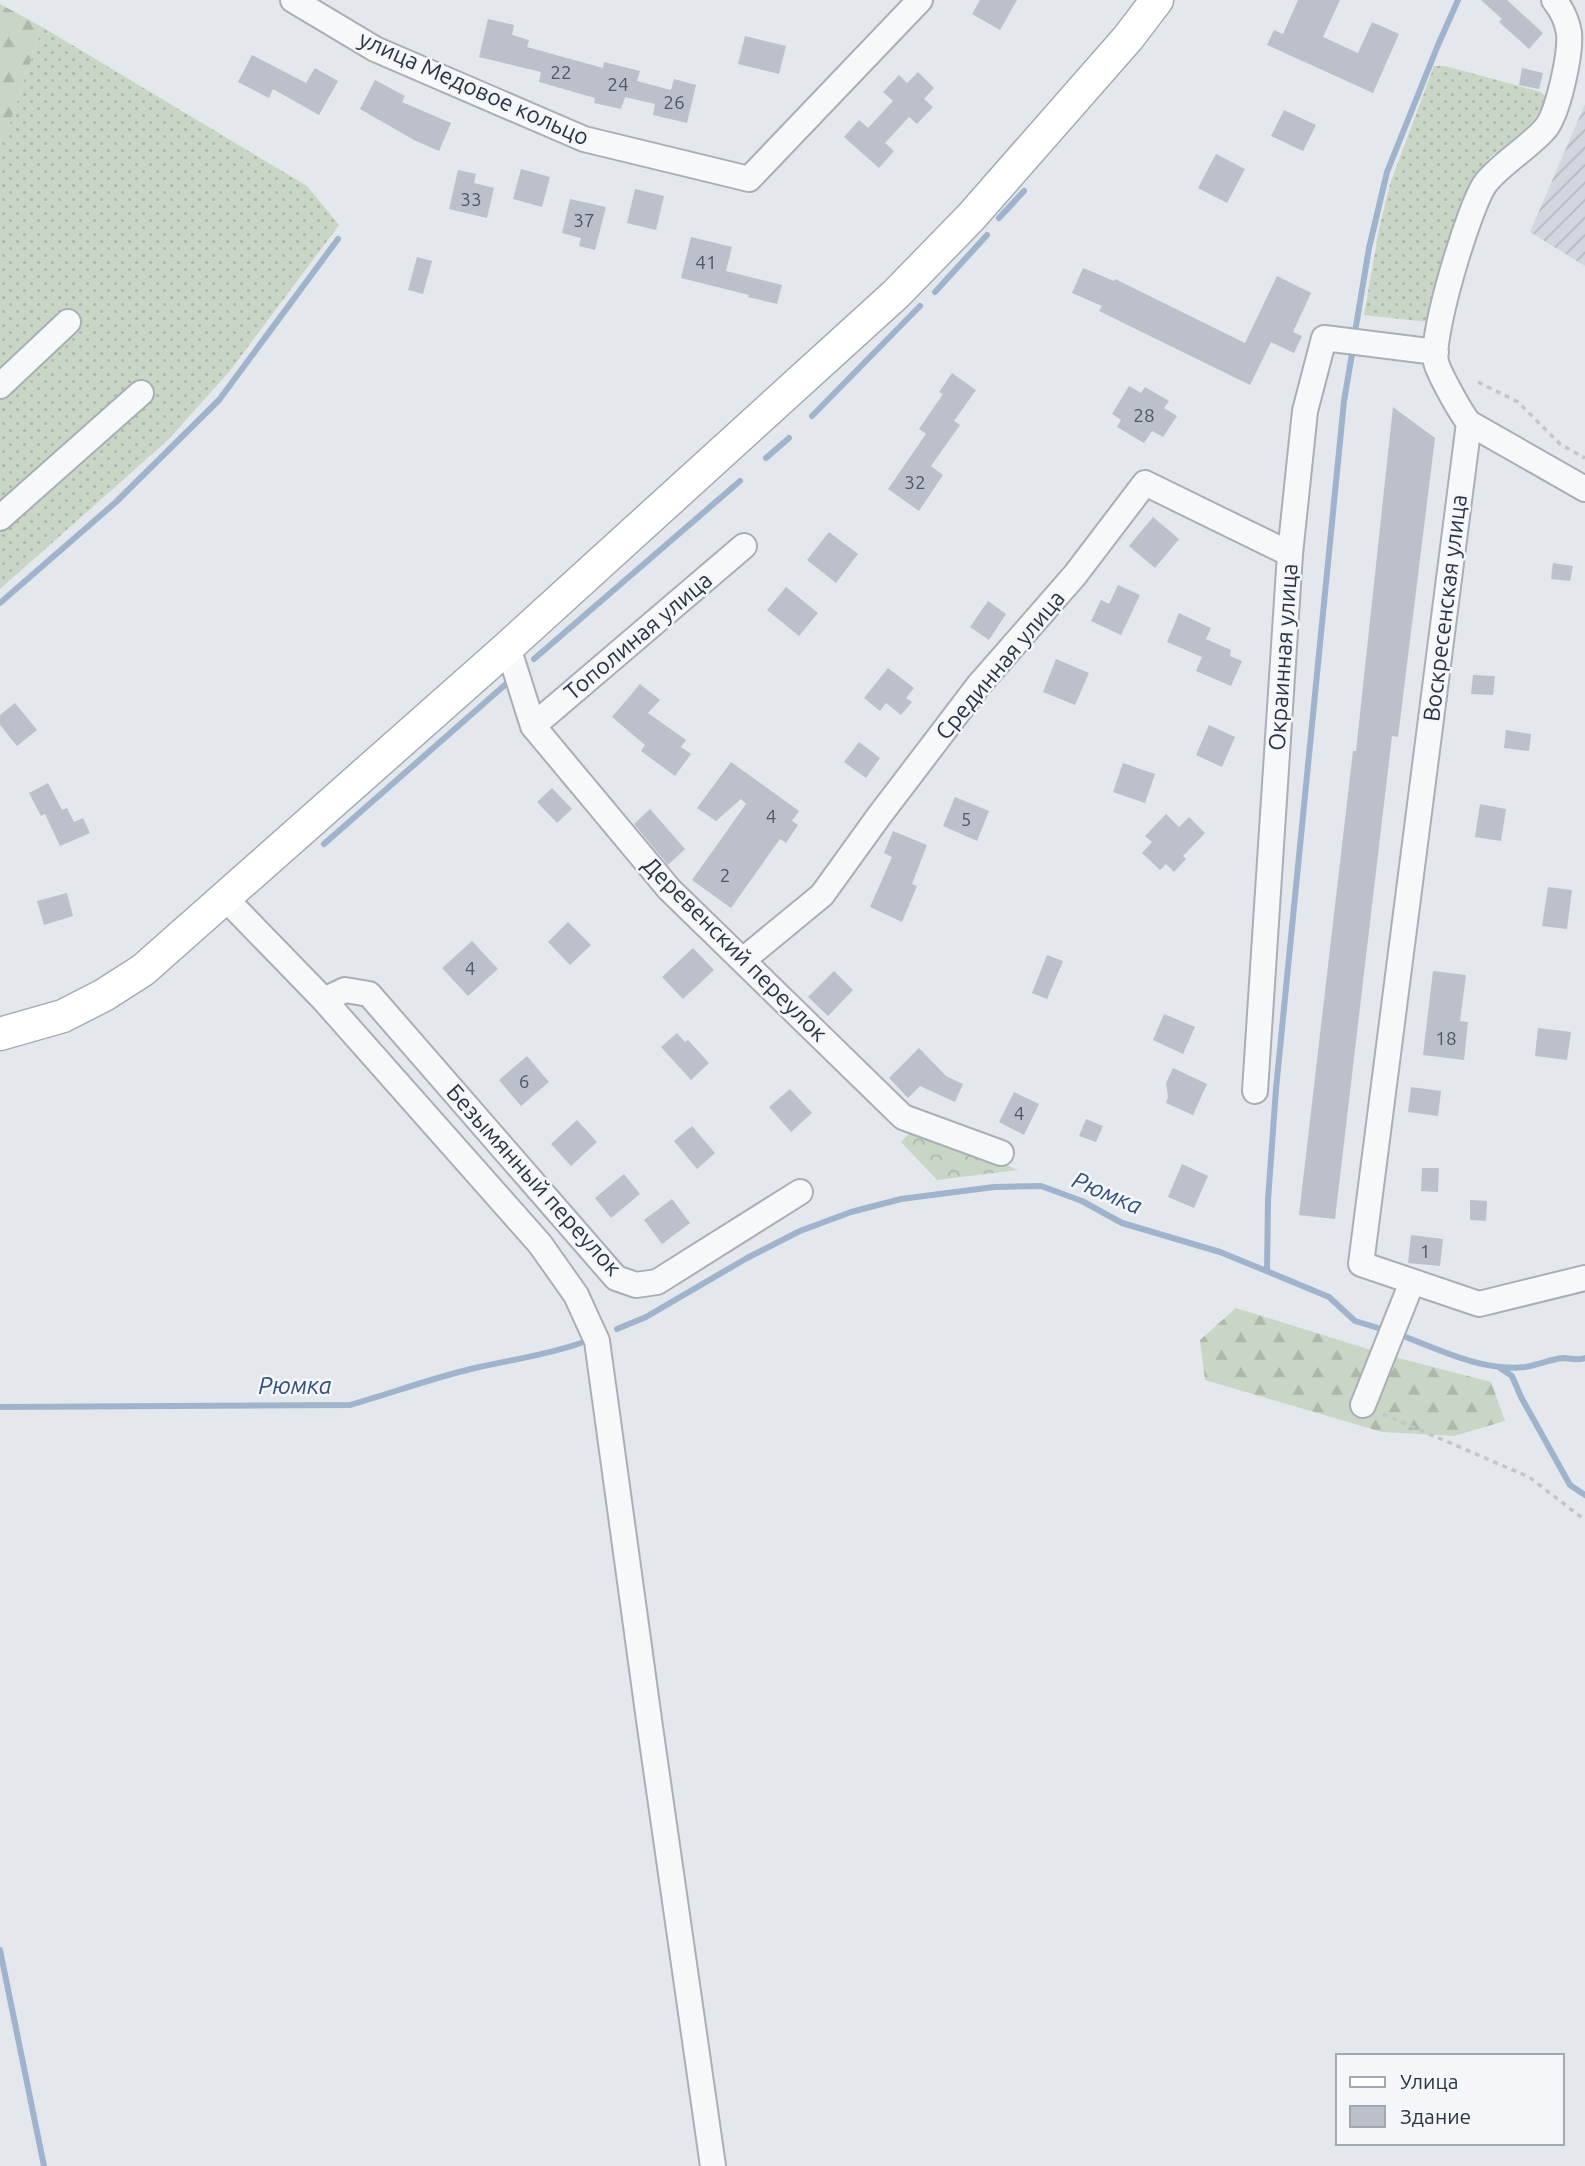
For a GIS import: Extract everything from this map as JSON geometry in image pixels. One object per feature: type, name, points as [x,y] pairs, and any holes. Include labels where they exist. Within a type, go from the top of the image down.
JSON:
[{"type":"main road","points":[[0,1034],[63,1016],[104,995],[143,970],[508,647],[896,295],[994,192],[1128,38],[1157,0]]},
{"type":"street","name":"улица Медовое кольцо","points":[[293,0],[375,49],[584,139],[749,179],[920,0]]},
{"type":"street","points":[[1554,0],[1563,12],[1575,74],[1546,129],[1486,183],[1470,213],[1436,333],[1436,362],[1469,423],[1585,489]]},
{"type":"street","points":[[0,386],[68,322]]},
{"type":"street","name":"Окраинная улица","points":[[1255,1091],[1290,554],[1305,411],[1324,338],[1436,352]]},
{"type":"street","points":[[0,518],[141,393]]},
{"type":"street","name":"Воскресенская улица","points":[[1412,1282],[1361,1264],[1469,423]]},
{"type":"street","name":"Срединная улица","points":[[743,960],[822,895],[978,686],[1075,575],[1145,482],[1290,554]]},
{"type":"street","name":"Тополиная улица","points":[[533,726],[744,546]]},
{"type":"street","name":"Деревенский переулок","points":[[508,647],[533,726],[669,889],[903,1117],[1001,1153]]},
{"type":"street","points":[[225,898],[324,1000],[540,1244],[576,1294],[597,1341],[713,2166]]},
{"type":"street","name":"Безымянный переулок","points":[[324,1000],[345,990],[369,994],[617,1278],[636,1285],[657,1282],[800,1192]]},
{"type":"street","points":[[1363,1405],[1412,1282],[1479,1304],[1585,1278]]},
{"type":"path","points":[[1478,382],[1518,402],[1560,444],[1585,458]]},
{"type":"path","points":[[1363,1405],[1530,1477],[1585,1520]]},
{"type":"shaded area","points":[[1585,104],[1585,266],[1530,232]]},
{"type":"green space","points":[[0,4],[42,27],[10,123],[0,143]]},
{"type":"green space","points":[[42,27],[307,186],[339,225],[229,372],[168,440],[0,589],[0,143],[10,123]]},
{"type":"green space","points":[[1434,66],[1445,66],[1541,92],[1546,97],[1534,120],[1518,137],[1490,157],[1470,184],[1428,322],[1364,315],[1390,184]]},
{"type":"green space","points":[[916,1127],[1018,1170],[937,1180],[901,1142]]},
{"type":"green space","points":[[1236,1308],[1387,1355],[1491,1382],[1505,1421],[1454,1436],[1382,1432],[1205,1380],[1200,1340]]},
{"type":"building","points":[[980,0],[1017,0],[1000,30],[972,14]]},
{"type":"building","points":[[1298,0],[1340,0],[1323,37],[1358,53],[1372,22],[1399,34],[1373,93],[1267,45],[1274,30],[1283,34]]},
{"type":"building","points":[[1481,0],[1507,0],[1543,33],[1529,49],[1499,22],[1502,19]]},
{"type":"building","points":[[488,19],[514,25],[512,35],[529,40],[527,47],[603,68],[604,62],[640,71],[637,81],[671,90],[674,79],[696,85],[687,123],[653,115],[655,104],[625,97],[621,109],[594,103],[595,98],[539,82],[541,72],[479,57]]},
{"type":"building","points":[[745,36],[786,46],[779,74],[738,64]]},
{"type":"building","points":[[252,55],[306,83],[315,68],[338,81],[319,115],[273,89],[269,98],[238,82]]},
{"type":"building","points":[[1522,68],[1543,73],[1539,89],[1519,85]]},
{"type":"building","points":[[918,72],[934,88],[924,99],[933,107],[917,124],[909,117],[885,143],[894,151],[879,168],[844,137],[859,120],[868,128],[893,101],[883,92],[899,75],[907,83]]},
{"type":"building","points":[[375,80],[405,96],[402,102],[451,123],[439,151],[360,109]]},
{"type":"building","points":[[1284,110],[1316,125],[1303,151],[1271,136]]},
{"type":"building","points":[[1216,154],[1245,169],[1227,203],[1198,188]]},
{"type":"building","points":[[521,169],[550,177],[542,207],[513,199]]},
{"type":"building","points":[[458,170],[476,174],[474,183],[494,188],[487,218],[449,209]]},
{"type":"building","points":[[635,189],[664,196],[656,230],[627,223]]},
{"type":"building","points":[[570,199],[606,207],[595,250],[579,246],[581,238],[562,233]]},
{"type":"building","points":[[691,237],[732,247],[726,271],[782,285],[777,304],[681,278]]},
{"type":"building","points":[[417,257],[432,261],[423,294],[408,290]]},
{"type":"building","points":[[1083,268],[1114,281],[1115,279],[1245,343],[1277,276],[1311,293],[1293,332],[1302,336],[1294,353],[1271,342],[1250,385],[1099,311],[1102,306],[1072,293]]},
{"type":"building","points":[[952,373],[976,390],[954,421],[960,425],[931,466],[943,475],[919,511],[888,489],[926,434],[919,429],[943,394],[939,392]]},
{"type":"building","points":[[1129,386],[1141,393],[1145,387],[1169,401],[1164,408],[1177,416],[1163,437],[1152,431],[1144,443],[1117,427],[1121,420],[1112,414]]},
{"type":"building","points":[[1393,407],[1435,438],[1398,737],[1392,736],[1335,1219],[1299,1215],[1353,751],[1356,751]]},
{"type":"building","points":[[1153,517],[1179,539],[1155,568],[1129,546]]},
{"type":"building","points":[[829,532],[858,554],[836,583],[807,560]]},
{"type":"building","points":[[1553,563],[1573,566],[1570,581],[1551,579]]},
{"type":"building","points":[[1118,585],[1140,595],[1121,635],[1091,621],[1101,600],[1109,604]]},
{"type":"building","points":[[786,587],[818,613],[799,636],[767,610]]},
{"type":"building","points":[[988,601],[1006,614],[989,640],[970,627]]},
{"type":"building","points":[[1179,613],[1211,628],[1206,639],[1231,650],[1230,656],[1242,661],[1231,686],[1196,671],[1202,657],[1167,642]]},
{"type":"building","points":[[1056,659],[1089,673],[1075,705],[1043,692]]},
{"type":"building","points":[[888,668],[914,688],[906,698],[912,702],[901,715],[886,703],[880,711],[864,698]]},
{"type":"building","points":[[1473,675],[1495,676],[1493,695],[1471,694]]},
{"type":"building","points":[[640,684],[660,700],[648,713],[686,740],[681,747],[691,754],[675,776],[641,751],[645,745],[612,717]]},
{"type":"building","points":[[15,703],[37,730],[17,746],[0,725],[0,715]]},
{"type":"building","points":[[1209,725],[1235,737],[1222,767],[1196,755]]},
{"type":"building","points":[[1506,730],[1531,734],[1529,751],[1504,748]]},
{"type":"building","points":[[859,742],[880,758],[866,778],[844,762]]},
{"type":"building","points":[[731,762],[799,811],[792,821],[798,825],[786,843],[780,839],[731,908],[692,880],[746,804],[741,799],[716,821],[697,808]]},
{"type":"building","points":[[1123,763],[1155,774],[1145,803],[1113,792]]},
{"type":"building","points":[[48,783],[62,810],[67,808],[74,822],[83,818],[90,833],[60,846],[45,814],[41,816],[29,793]]},
{"type":"building","points":[[552,788],[572,809],[557,823],[537,802]]},
{"type":"building","points":[[955,797],[989,811],[977,841],[943,826]]},
{"type":"building","points":[[1480,804],[1506,809],[1501,841],[1475,837]]},
{"type":"building","points":[[650,809],[685,849],[668,865],[634,824]]},
{"type":"building","points":[[1166,814],[1179,827],[1189,817],[1205,833],[1183,856],[1186,859],[1174,872],[1166,864],[1160,870],[1142,853],[1152,842],[1145,836]]},
{"type":"building","points":[[893,831],[927,845],[912,884],[917,886],[902,922],[870,907],[892,857],[884,853]]},
{"type":"building","points":[[1548,887],[1572,890],[1567,929],[1542,926]]},
{"type":"building","points":[[67,893],[73,916],[44,925],[37,901]]},
{"type":"building","points":[[568,922],[591,945],[570,965],[548,942]]},
{"type":"building","points":[[472,941],[498,969],[468,996],[442,968]]},
{"type":"building","points":[[693,948],[714,970],[683,999],[662,977]]},
{"type":"building","points":[[1047,955],[1063,961],[1047,999],[1032,993]]},
{"type":"building","points":[[834,971],[853,990],[828,1016],[808,997]]},
{"type":"building","points":[[1433,971],[1466,975],[1460,1021],[1468,1022],[1464,1060],[1423,1055]]},
{"type":"building","points":[[1164,1014],[1195,1027],[1183,1054],[1153,1040]]},
{"type":"building","points":[[1538,1028],[1571,1032],[1567,1060],[1535,1056]]},
{"type":"building","points":[[677,1033],[685,1042],[688,1040],[709,1063],[691,1080],[661,1047]]},
{"type":"building","points":[[919,1048],[946,1076],[963,1084],[955,1102],[920,1086],[908,1098],[889,1078]]},
{"type":"building","points":[[527,1056],[549,1082],[521,1106],[499,1080]]},
{"type":"building","points":[[1173,1068],[1207,1084],[1193,1115],[1166,1103],[1166,1083]]},
{"type":"building","points":[[1411,1087],[1441,1091],[1438,1116],[1408,1112]]},
{"type":"building","points":[[790,1089],[812,1113],[791,1132],[769,1107]]},
{"type":"building","points":[[1014,1092],[1039,1104],[1024,1135],[999,1122]]},
{"type":"building","points":[[1086,1119],[1103,1126],[1096,1142],[1079,1136]]},
{"type":"building","points":[[577,1120],[597,1142],[571,1166],[551,1144]]},
{"type":"building","points":[[692,1126],[715,1153],[697,1169],[674,1141]]},
{"type":"building","points":[[1182,1164],[1208,1176],[1194,1208],[1168,1197]]},
{"type":"building","points":[[1422,1168],[1439,1168],[1438,1192],[1421,1191]]},
{"type":"building","points":[[624,1174],[640,1194],[611,1218],[595,1198]]},
{"type":"building","points":[[672,1199],[690,1223],[662,1244],[644,1220]]},
{"type":"building","points":[[1470,1200],[1487,1201],[1486,1221],[1470,1220]]},
{"type":"building","points":[[1411,1235],[1443,1239],[1440,1266],[1408,1263]]},
{"type":"waterway","points":[[1354,338],[1369,248],[1387,172],[1458,0]]},
{"type":"waterway","points":[[999,218],[1024,191]]},
{"type":"waterway","points":[[935,292],[987,235]]},
{"type":"waterway","points":[[0,603],[116,502],[219,400],[338,239]]},
{"type":"waterway","points":[[812,416],[920,306]]},
{"type":"waterway","points":[[1267,1271],[1268,1200],[1276,1089],[1344,401],[1353,348]]},
{"type":"waterway","points":[[766,458],[789,438]]},
{"type":"waterway","points":[[534,659],[740,481]]},
{"type":"waterway","points":[[324,844],[506,684]]},
{"type":"waterway","name":"Рюмка","points":[[617,1329],[646,1317],[747,1258],[800,1231],[851,1212],[901,1199],[994,1187],[1041,1186],[1082,1201],[1122,1223],[1220,1252],[1329,1297],[1355,1321],[1388,1331]]},
{"type":"waterway","name":"Рюмка","points":[[1398,1334],[1460,1358],[1493,1366],[1525,1367],[1563,1358],[1585,1358]]},
{"type":"waterway","name":"Рюмка","points":[[0,1407],[350,1405],[459,1372],[581,1343]]},
{"type":"waterway","points":[[1500,1368],[1512,1376],[1570,1485],[1585,1495]]},
{"type":"waterway","points":[[0,1950],[44,2166]]}]
